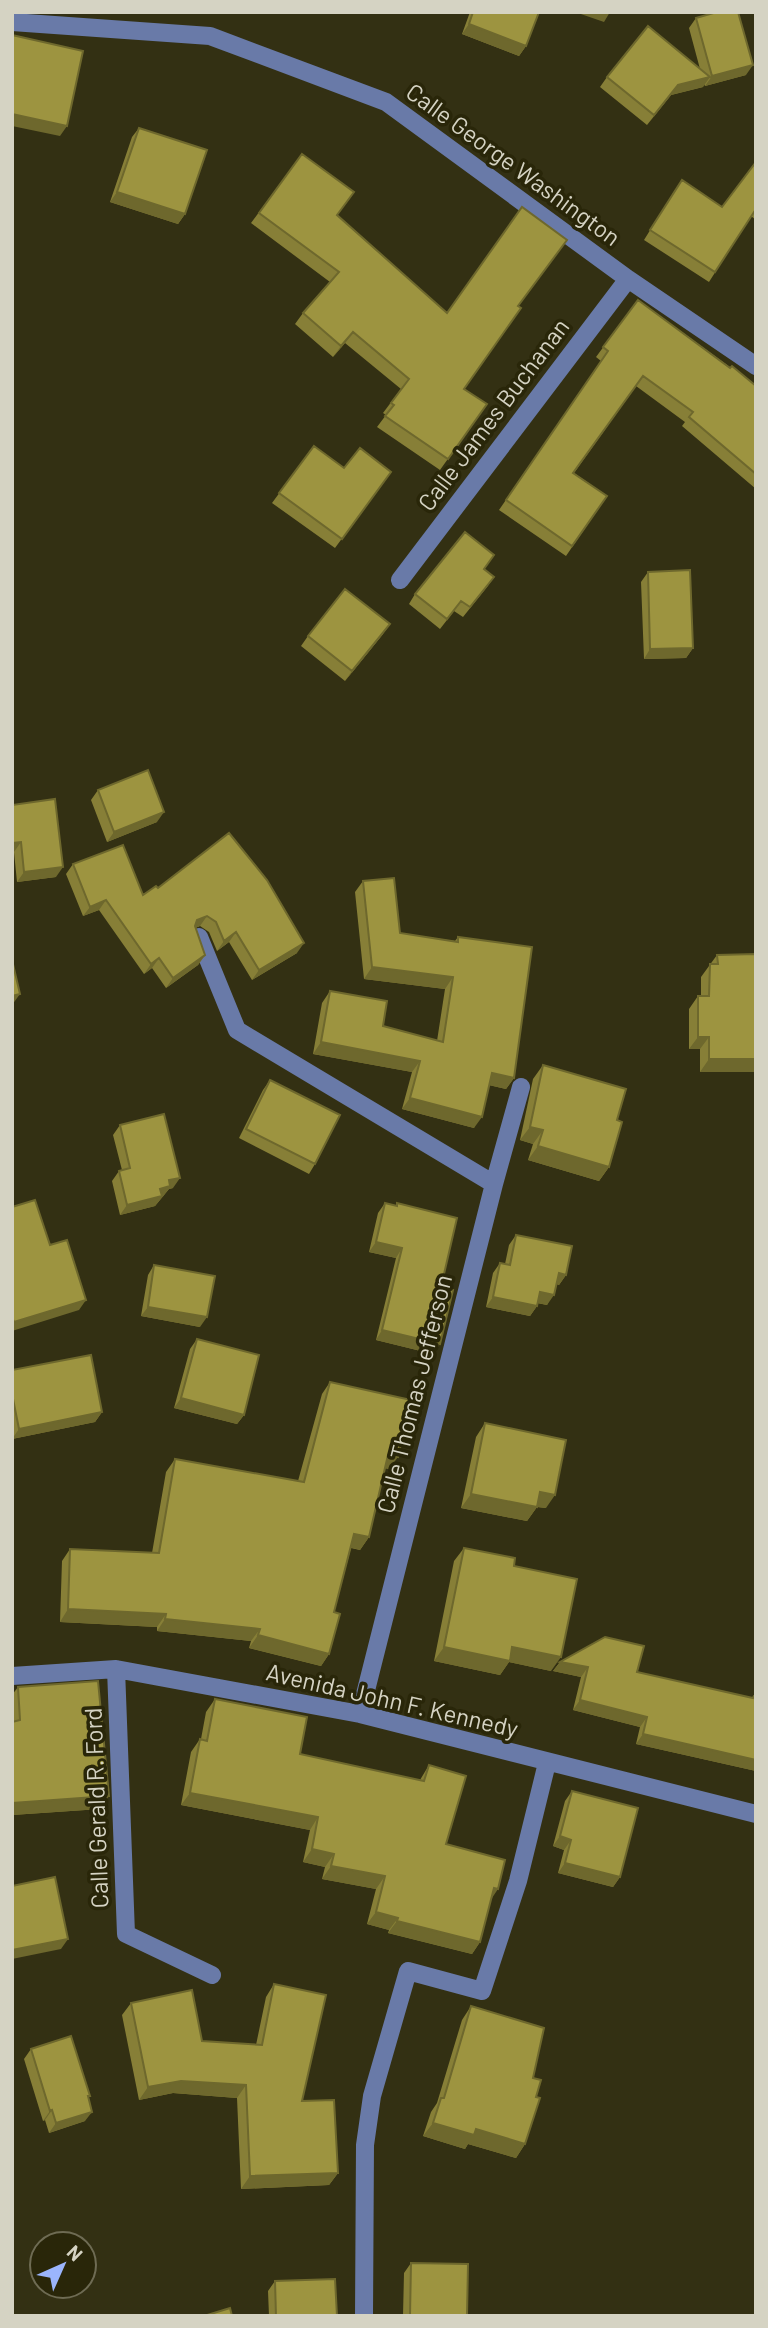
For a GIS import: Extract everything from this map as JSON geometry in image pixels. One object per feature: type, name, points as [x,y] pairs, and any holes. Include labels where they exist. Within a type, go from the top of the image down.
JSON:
[{"type":"street","name":"Calle George Washington","points":[[12,22],[210,36],[386,102],[628,279],[756,366]]},
{"type":"street","name":"Calle James Buchanan","points":[[400,580],[628,279]]},
{"type":"street","points":[[199,937],[237,1030],[494,1184]]},
{"type":"street","name":"Calle Thomas Jefferson","points":[[359,1714],[521,1087]]},
{"type":"street","name":"Avenida John F. Kennedy","points":[[12,1676],[116,1668],[359,1714],[756,1814]]},
{"type":"street","name":"Calle Gerald R. Ford","points":[[116,1668],[126,1934],[212,1975]]},
{"type":"street","points":[[363,2316],[365,2145],[372,2096],[408,1970],[482,1992],[518,1881],[547,1763]]},
{"type":"building","points":[[473,12],[539,12],[526,46],[469,24]]},
{"type":"building","points":[[717,12],[738,12],[753,65],[712,76],[696,18]]},
{"type":"building","points":[[648,26],[710,77],[678,85],[654,115],[607,77]]},
{"type":"building","points":[[12,35],[83,51],[67,126],[12,114]]},
{"type":"building","points":[[139,128],[207,150],[185,214],[117,192]]},
{"type":"building","points":[[302,154],[354,192],[337,215],[447,313],[522,207],[567,240],[518,306],[521,308],[464,389],[487,404],[448,459],[385,416],[409,379],[353,332],[341,346],[303,313],[339,272],[259,213]]},
{"type":"building","points":[[756,162],[756,209],[715,272],[650,230],[682,180],[722,207]]},
{"type":"building","points":[[638,300],[756,386],[756,474],[689,417],[693,412],[643,376],[573,473],[607,496],[572,546],[506,500],[608,351],[603,347]]},
{"type":"building","points":[[314,446],[344,468],[360,448],[391,472],[342,539],[279,493]]},
{"type":"building","points":[[465,532],[494,555],[484,569],[494,577],[470,607],[461,601],[447,619],[415,594]]},
{"type":"building","points":[[690,570],[693,648],[650,649],[648,572]]},
{"type":"building","points":[[345,589],[390,624],[352,671],[308,636]]},
{"type":"building","points":[[148,770],[164,812],[114,832],[98,790]]},
{"type":"building","points":[[55,799],[63,867],[24,872],[21,842],[12,843],[12,805]]},
{"type":"building","points":[[229,833],[267,880],[304,943],[259,970],[236,932],[224,941],[216,922],[207,916],[197,920],[195,926],[205,955],[173,978],[159,958],[151,964],[106,900],[90,907],[73,864],[123,845],[143,895],[156,886],[158,888]]},
{"type":"building","points":[[394,878],[400,933],[458,942],[458,937],[532,947],[514,1078],[492,1073],[482,1117],[410,1098],[420,1061],[321,1042],[330,991],[387,1001],[383,1026],[443,1042],[453,977],[372,967],[363,881]]},
{"type":"building","points":[[756,954],[756,1059],[709,1059],[709,1037],[698,1037],[698,996],[709,996],[710,964],[718,964],[717,955]]},
{"type":"building","points":[[12,960],[20,994],[12,996]]},
{"type":"building","points":[[543,1065],[626,1089],[617,1120],[622,1122],[609,1167],[538,1146],[543,1130],[530,1127]]},
{"type":"building","points":[[270,1080],[340,1115],[315,1164],[246,1129]]},
{"type":"building","points":[[164,1114],[180,1178],[169,1180],[170,1186],[160,1189],[162,1196],[127,1205],[119,1171],[130,1168],[120,1125]]},
{"type":"building","points":[[35,1200],[50,1245],[67,1240],[86,1300],[14,1322],[12,1207]]},
{"type":"building","points":[[385,1203],[397,1206],[397,1203],[457,1218],[441,1287],[453,1290],[440,1344],[382,1330],[402,1248],[376,1242]]},
{"type":"building","points":[[516,1235],[572,1246],[566,1275],[559,1273],[554,1295],[540,1292],[537,1306],[493,1297],[500,1263],[510,1265]]},
{"type":"building","points":[[154,1265],[215,1276],[207,1317],[148,1307]]},
{"type":"building","points":[[197,1339],[259,1355],[244,1415],[181,1398]]},
{"type":"building","points":[[91,1355],[102,1412],[19,1429],[12,1394],[12,1370]]},
{"type":"building","points":[[330,1382],[411,1400],[398,1457],[388,1455],[369,1537],[354,1534],[334,1612],[340,1614],[329,1654],[258,1635],[260,1629],[165,1619],[166,1614],[68,1609],[70,1549],[159,1553],[175,1459],[304,1482]]},
{"type":"building","points":[[485,1423],[566,1440],[555,1495],[540,1492],[537,1507],[471,1494]]},
{"type":"building","points":[[464,1548],[515,1558],[514,1566],[577,1579],[561,1657],[512,1647],[510,1661],[444,1647]]},
{"type":"building","points":[[605,1637],[644,1646],[637,1672],[753,1698],[756,1696],[756,1760],[643,1734],[647,1717],[580,1700],[588,1667],[560,1662]]},
{"type":"building","points":[[98,1681],[109,1796],[12,1803],[12,1722],[20,1720],[18,1687]]},
{"type":"building","points":[[215,1699],[307,1717],[300,1754],[424,1781],[429,1765],[466,1776],[446,1844],[505,1860],[498,1889],[494,1888],[480,1942],[397,1921],[398,1918],[376,1912],[385,1876],[331,1866],[334,1854],[312,1849],[318,1817],[190,1793],[200,1739],[207,1741]]},
{"type":"building","points":[[572,1791],[638,1808],[620,1877],[565,1863],[571,1840],[560,1836]]},
{"type":"building","points":[[55,1877],[68,1939],[12,1950],[12,1886]]},
{"type":"building","points":[[274,1984],[326,1995],[302,2101],[334,2100],[338,2173],[250,2176],[246,2085],[181,2081],[148,2087],[131,2003],[192,1990],[202,2041],[262,2045]]},
{"type":"building","points":[[471,2006],[544,2028],[533,2078],[541,2080],[536,2097],[540,2098],[525,2144],[476,2129],[474,2135],[433,2123],[441,2098],[444,2098]]},
{"type":"building","points":[[71,2036],[90,2096],[92,2112],[56,2123],[31,2049]]},
{"type":"building","points":[[411,2263],[468,2264],[467,2316],[410,2316]]},
{"type":"building","points":[[335,2279],[337,2316],[276,2316],[275,2281]]},
{"type":"building","points":[[230,2308],[232,2316],[204,2316]]}]
